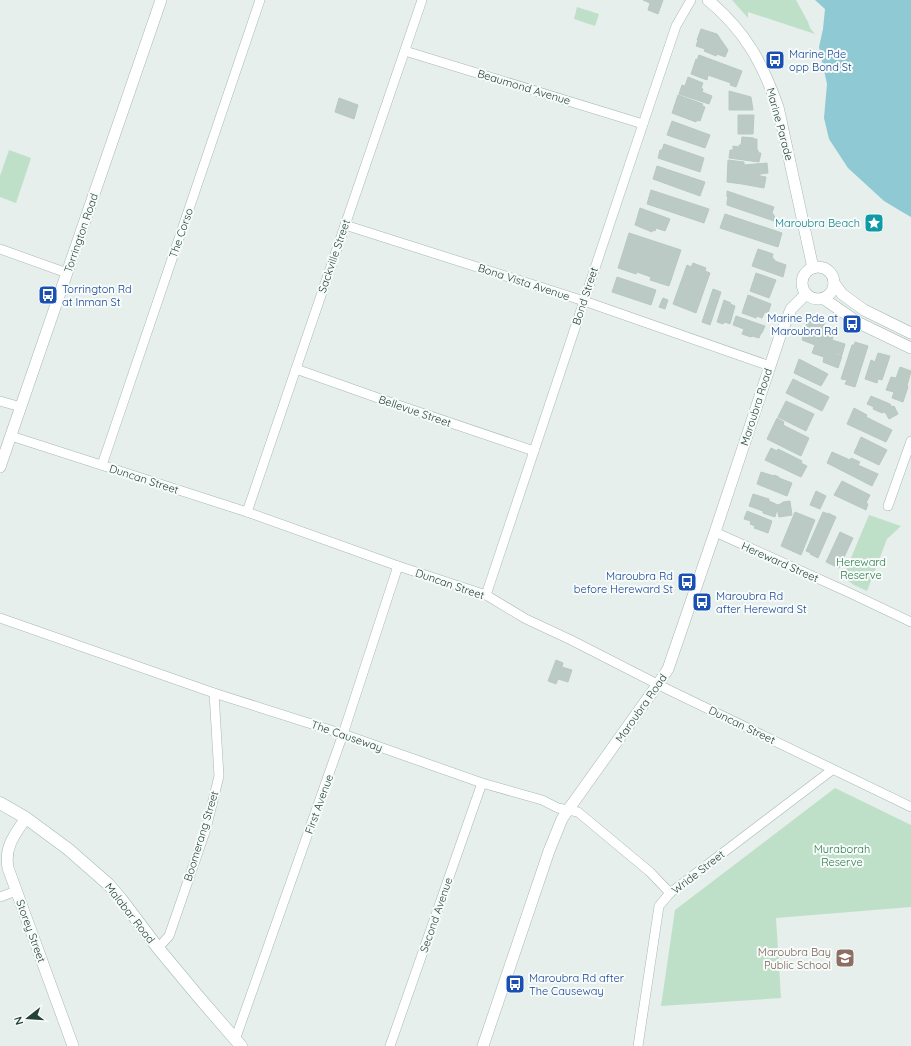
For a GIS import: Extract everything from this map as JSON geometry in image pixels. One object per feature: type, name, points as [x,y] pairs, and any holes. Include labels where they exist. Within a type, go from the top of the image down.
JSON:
[{"type":"main road","name":"Malabar Road","points":[[0,802],[26,818],[68,848],[108,884],[158,948],[238,1043]]},
{"type":"street","name":"Torrington Road","points":[[0,467],[161,0]]},
{"type":"street","name":"The Corso","points":[[102,465],[260,0]]},
{"type":"street","name":"Sackville Street","points":[[247,512],[422,0]]},
{"type":"street","name":"Bond Street","points":[[486,595],[676,26],[691,0]]},
{"type":"street","name":"Marine Parade","points":[[708,0],[734,24],[756,55],[772,89],[778,106],[814,268]]},
{"type":"street","name":"Beaumond Avenue","points":[[405,51],[643,124]]},
{"type":"street","name":"Bona Vista Avenue","points":[[345,225],[584,301],[770,366]]},
{"type":"street","points":[[0,249],[67,272]]},
{"type":"street","points":[[818,267],[828,270],[834,278],[834,288],[832,293],[824,299],[819,300],[809,297],[803,289],[802,284],[805,274],[814,268],[818,267]]},
{"type":"street","points":[[834,283],[842,294],[864,310],[911,333]]},
{"type":"street","name":"Maroubra Road","points":[[483,1046],[549,851],[562,819],[668,669],[780,336],[791,309],[806,294]]},
{"type":"street","points":[[824,299],[859,323],[911,348]]},
{"type":"street","name":"Bellevue Street","points":[[296,369],[534,451]]},
{"type":"street","points":[[0,401],[21,407]]},
{"type":"street","name":"Duncan Street","points":[[11,436],[247,512],[398,566],[486,595],[526,619],[911,808]]},
{"type":"street","points":[[888,506],[911,441]]},
{"type":"street","name":"Hereward Street","points":[[715,532],[911,622]]},
{"type":"street","name":"First Avenue","points":[[238,1043],[343,734],[398,566]]},
{"type":"street","name":"The Causeway","points":[[0,618],[214,693],[343,734],[482,783],[542,800],[558,808],[578,812],[650,872],[670,893]]},
{"type":"street","name":"Boomerang Street","points":[[158,948],[169,936],[206,829],[219,776],[214,693]]},
{"type":"street","name":"Wride Street","points":[[638,1046],[659,906],[670,893],[832,770]]},
{"type":"street","name":"Second Avenue","points":[[390,1046],[482,783]]},
{"type":"street","name":"Storey Street","points":[[26,818],[10,844],[6,856],[8,868],[73,1046]]},
{"type":"street","points":[[0,897],[16,891]]},
{"type":"green space","points":[[732,0],[796,0],[810,28],[815,34],[748,12],[748,18]]},
{"type":"green space","points":[[577,7],[599,14],[595,26],[574,19]]},
{"type":"green space","points":[[9,150],[31,158],[16,203],[0,197],[0,176]]},
{"type":"green space","name":"Hereward Reserve","points":[[869,515],[901,526],[887,539],[867,591],[854,585],[843,577]]},
{"type":"green space","name":"Muraborah Reserve","points":[[835,788],[911,825],[911,907],[776,918],[781,998],[661,1006],[675,910]]},
{"type":"water","points":[[815,0],[911,0],[911,217],[884,201],[848,168],[829,139],[824,118],[827,84],[819,47],[825,9]]},
{"type":"building","points":[[643,0],[663,0],[658,14],[648,10],[650,3]]},
{"type":"building","points":[[701,29],[717,34],[728,50],[725,57],[717,54],[716,56],[704,51],[705,49],[696,46]]},
{"type":"building","points":[[699,55],[742,71],[736,87],[730,85],[731,83],[708,75],[707,80],[691,74],[696,59],[697,60]]},
{"type":"building","points":[[688,77],[703,83],[701,88],[703,89],[702,92],[712,96],[709,104],[679,94],[682,85],[685,86]]},
{"type":"building","points":[[729,91],[751,97],[753,110],[729,110]]},
{"type":"building","points":[[678,95],[703,104],[702,106],[705,107],[700,121],[697,120],[696,122],[672,113]]},
{"type":"building","points":[[339,98],[358,105],[354,119],[335,112]]},
{"type":"building","points":[[738,115],[754,115],[753,134],[738,134]]},
{"type":"building","points":[[672,121],[710,135],[705,148],[667,135]]},
{"type":"building","points":[[742,137],[757,139],[757,149],[759,153],[761,153],[759,162],[729,158],[730,150],[733,150],[733,146],[739,147],[739,145],[741,145]]},
{"type":"building","points":[[664,144],[704,158],[700,172],[658,158],[660,150],[662,150]]},
{"type":"building","points":[[728,160],[744,162],[744,165],[767,163],[768,173],[760,174],[760,176],[766,177],[764,188],[727,182]]},
{"type":"building","points":[[657,166],[705,182],[700,196],[653,179]]},
{"type":"building","points":[[651,190],[709,209],[704,223],[647,204]]},
{"type":"building","points":[[727,191],[774,207],[772,213],[775,220],[774,221],[727,205]]},
{"type":"building","points":[[640,208],[670,219],[665,231],[656,228],[655,231],[653,230],[652,232],[635,225]]},
{"type":"building","points":[[725,214],[782,233],[778,247],[720,228]]},
{"type":"building","points":[[629,233],[681,250],[669,286],[650,280],[651,277],[637,272],[636,274],[618,268]]},
{"type":"building","points":[[758,249],[773,254],[772,258],[775,261],[786,265],[783,277],[752,266]]},
{"type":"building","points":[[693,263],[706,268],[705,271],[710,273],[696,313],[673,304],[687,265],[691,267]]},
{"type":"building","points":[[756,273],[776,280],[769,298],[750,291]]},
{"type":"building","points":[[617,277],[656,290],[651,305],[612,292]]},
{"type":"building","points":[[713,289],[721,292],[710,325],[702,322]]},
{"type":"building","points":[[748,295],[771,304],[768,313],[765,312],[762,318],[757,316],[756,318],[742,313]]},
{"type":"building","points":[[663,298],[668,300],[665,309],[659,307]]},
{"type":"building","points":[[724,300],[735,306],[730,324],[725,322],[723,324],[717,322]]},
{"type":"building","points":[[736,316],[765,326],[759,338],[742,334],[744,329],[733,325]]},
{"type":"building","points":[[809,317],[825,322],[823,327],[835,331],[832,340],[845,344],[842,355],[835,354],[842,356],[838,368],[823,362],[824,357],[812,353],[815,345],[802,340],[805,330],[812,332],[812,330],[805,328]]},
{"type":"building","points":[[855,342],[868,346],[855,387],[845,384],[847,380],[841,379],[852,345],[854,345]]},
{"type":"building","points":[[878,353],[890,356],[882,380],[878,379],[877,383],[865,379],[871,360],[875,362]]},
{"type":"building","points":[[799,359],[828,374],[821,386],[794,373]]},
{"type":"building","points":[[900,367],[911,371],[903,402],[892,398],[894,392],[886,390],[891,377],[896,378]]},
{"type":"building","points":[[793,379],[829,397],[822,411],[786,393]]},
{"type":"building","points":[[871,396],[890,404],[892,407],[894,406],[898,414],[889,419],[885,412],[882,413],[873,409],[874,407],[867,404]]},
{"type":"building","points":[[786,401],[814,414],[806,431],[778,417]]},
{"type":"building","points":[[854,408],[867,415],[866,417],[892,430],[886,442],[847,424]]},
{"type":"building","points":[[777,418],[784,422],[783,425],[809,438],[801,456],[767,439]]},
{"type":"building","points":[[861,437],[887,450],[879,465],[854,453]]},
{"type":"building","points":[[771,448],[777,451],[778,449],[802,461],[801,463],[807,466],[801,477],[765,460]]},
{"type":"building","points":[[832,452],[850,460],[851,458],[860,462],[858,465],[878,474],[872,486],[827,463]]},
{"type":"building","points":[[761,472],[774,475],[792,483],[787,496],[757,484]]},
{"type":"building","points":[[842,481],[870,495],[866,503],[868,504],[866,510],[834,495]]},
{"type":"building","points":[[816,491],[826,496],[820,509],[810,505]]},
{"type":"building","points":[[753,494],[769,499],[769,501],[778,505],[783,502],[790,501],[792,515],[779,517],[777,509],[775,517],[749,506]]},
{"type":"building","points":[[747,511],[772,521],[768,533],[754,528],[755,526],[750,524],[751,521],[744,519]]},
{"type":"building","points":[[795,512],[815,520],[801,555],[781,546]]},
{"type":"building","points":[[823,512],[836,517],[818,558],[806,551]]},
{"type":"building","points":[[840,532],[853,538],[839,568],[826,562]]},
{"type":"building","points":[[556,660],[563,663],[562,667],[572,670],[568,682],[558,679],[556,684],[548,681]]},
{"type":"place","name":"Marine Pde opp Bond St","points":[[775,60]]},
{"type":"place","name":"Maroubra Beach","points":[[874,223]]},
{"type":"place","name":"Torrington Rd at Inman St","points":[[48,295]]},
{"type":"place","name":"Marine Pde at Maroubra Rd","points":[[852,324]]},
{"type":"place","name":"Maroubra Rd before Hereward St","points":[[687,582]]},
{"type":"place","name":"Maroubra Rd after Hereward St","points":[[702,602]]},
{"type":"place","name":"Maroubra Bay Public School","points":[[845,958]]},
{"type":"place","name":"Maroubra Rd after The Causeway","points":[[515,984]]}]
